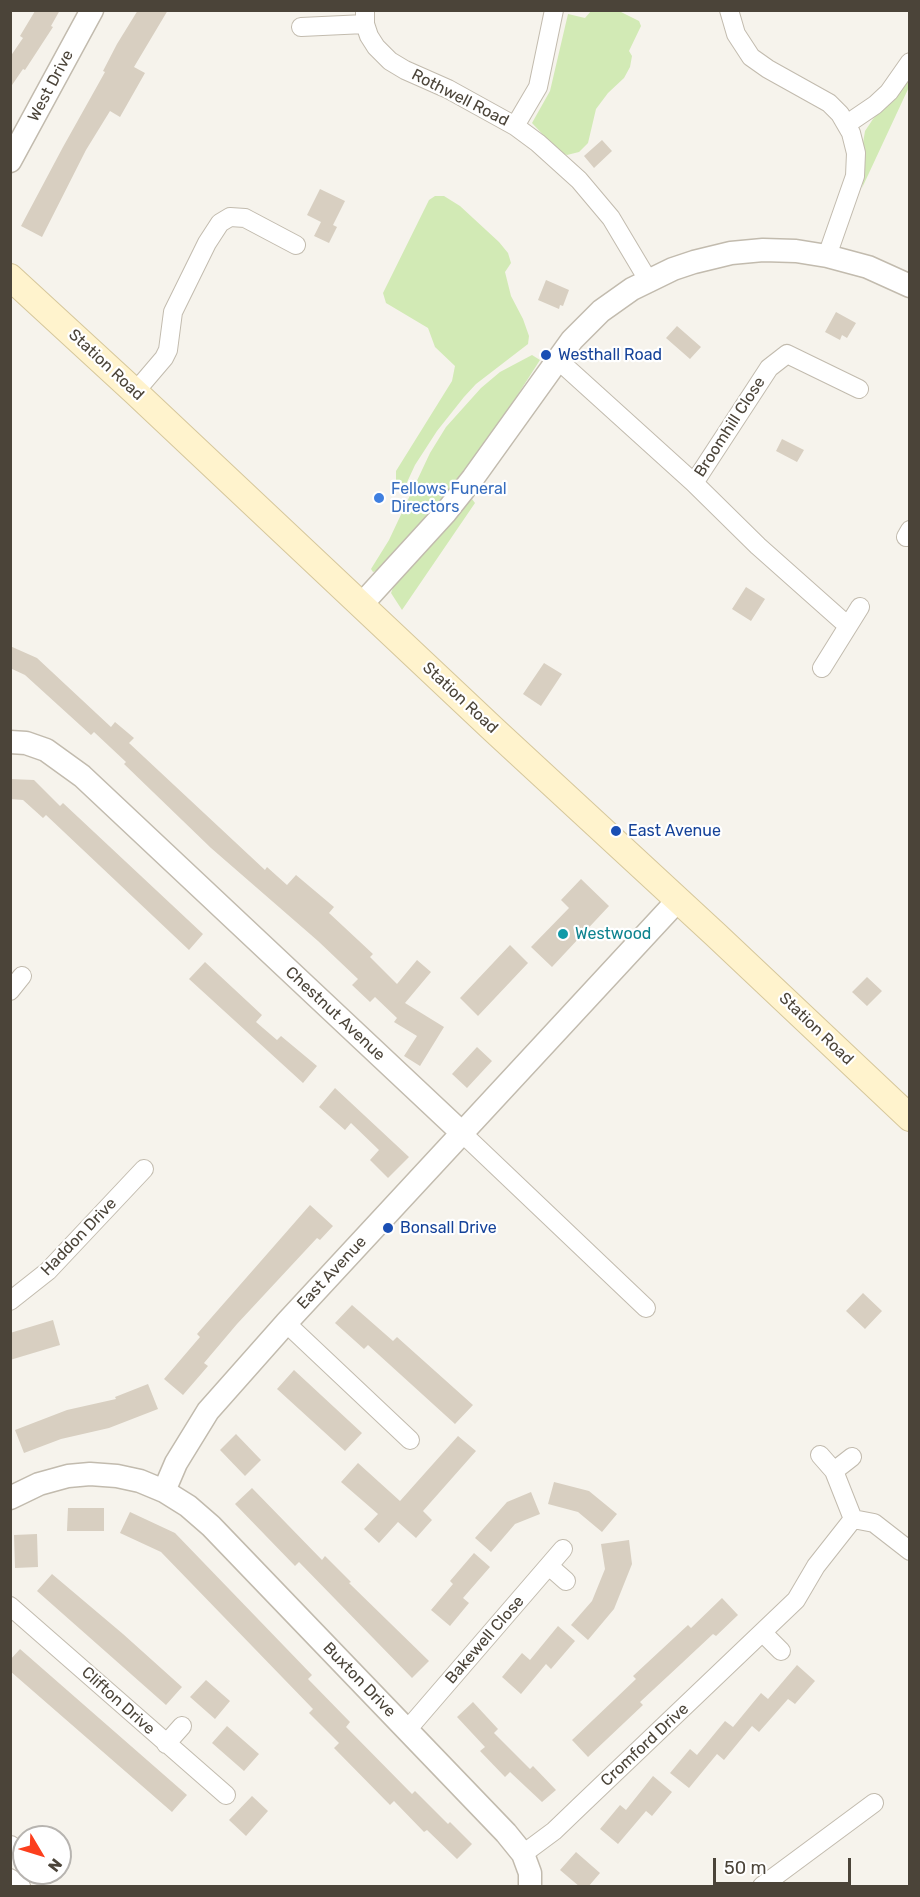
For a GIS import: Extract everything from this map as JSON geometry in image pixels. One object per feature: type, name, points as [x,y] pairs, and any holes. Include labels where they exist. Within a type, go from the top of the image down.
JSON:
[{"type":"main road","name":"Station Road","points":[[10,277],[909,1118]]},
{"type":"street","name":"West Drive","points":[[10,161],[92,10]]},
{"type":"street","points":[[515,126],[538,87],[554,10]]},
{"type":"street","points":[[729,10],[736,34],[751,57],[829,103],[847,124],[854,143],[857,163],[855,176],[827,256]]},
{"type":"street","points":[[301,27],[365,17]]},
{"type":"street","name":"Rothwell Road","points":[[365,17],[376,47],[390,60],[405,70],[448,88],[515,126],[579,180],[596,198],[624,238],[648,280]]},
{"type":"street","points":[[847,124],[882,98],[900,77],[909,62]]},
{"type":"street","points":[[135,392],[164,358],[168,350],[173,312],[207,243],[220,223],[230,217],[245,219],[296,245]]},
{"type":"street","points":[[361,605],[452,503],[572,340],[602,311],[648,280],[694,262],[739,252],[796,251],[827,256],[868,267],[909,286]]},
{"type":"street","name":"Broomhill Close","points":[[694,483],[769,368],[787,354],[860,388]]},
{"type":"street","points":[[557,359],[694,483],[758,546],[848,626]]},
{"type":"street","points":[[822,668],[860,608]]},
{"type":"street","name":"Chestnut Avenue","points":[[10,742],[26,743],[46,750],[82,776],[646,1308]]},
{"type":"street","name":"East Avenue","points":[[164,1491],[176,1463],[208,1411],[461,1132],[678,900]]},
{"type":"street","points":[[10,991],[22,976]]},
{"type":"street","name":"Haddon Drive","points":[[10,1301],[48,1271],[144,1168]]},
{"type":"street","points":[[286,1323],[410,1440]]},
{"type":"street","points":[[820,1455],[834,1471],[853,1519],[874,1523],[909,1551]]},
{"type":"street","points":[[834,1471],[852,1457]]},
{"type":"street","points":[[10,1498],[39,1484],[68,1476],[90,1474],[140,1481],[164,1491]]},
{"type":"street","name":"Buxton Drive","points":[[164,1491],[188,1506],[211,1526],[507,1833],[524,1854],[530,1873],[530,1887]]},
{"type":"street","name":"Cromford Drive","points":[[524,1854],[579,1808],[796,1600],[816,1566],[853,1519]]},
{"type":"street","name":"Bakewell Close","points":[[407,1730],[563,1549]]},
{"type":"street","points":[[549,1566],[566,1581]]},
{"type":"street","name":"Clifton Drive","points":[[10,1606],[226,1795]]},
{"type":"street","points":[[763,1633],[781,1651]]},
{"type":"street","points":[[166,1744],[182,1726]]},
{"type":"street","points":[[762,1887],[874,1803]]},
{"type":"street","points":[[10,1878],[21,1887]]},
{"type":"green space","points":[[591,11],[619,11],[639,21],[641,26],[629,51],[632,56],[630,67],[624,78],[608,93],[596,109],[588,143],[579,152],[567,155],[554,150],[532,123],[550,91],[568,14],[585,18]]},
{"type":"green space","points":[[909,77],[909,87],[862,188],[865,171],[863,143],[865,131]]},
{"type":"green space","points":[[435,196],[444,196],[460,206],[508,253],[511,263],[505,272],[511,296],[529,336],[528,344],[476,384],[464,397],[437,431],[415,465],[403,491],[396,481],[396,471],[452,381],[455,366],[435,347],[428,328],[386,303],[383,293],[429,200]]},
{"type":"green space","points":[[532,355],[540,360],[497,427],[467,468],[428,515],[377,571],[373,572],[371,569],[389,540],[430,453],[446,427],[481,388],[500,372]]},
{"type":"green space","points":[[472,499],[475,503],[402,610],[391,593],[394,585]]},
{"type":"building","points":[[60,10],[51,26],[53,27],[25,70],[23,69],[10,88],[10,57],[23,38],[20,36],[35,11]]},
{"type":"building","points":[[138,10],[168,10],[134,67],[145,73],[120,117],[110,111],[86,150],[42,237],[21,226],[105,72],[103,71],[117,44]]},
{"type":"building","points":[[602,140],[612,151],[594,168],[584,156]]},
{"type":"building","points":[[320,189],[345,201],[333,225],[337,227],[329,243],[314,236],[321,222],[307,215]]},
{"type":"building","points":[[546,280],[569,290],[563,306],[560,305],[559,309],[538,300]]},
{"type":"building","points":[[836,312],[856,323],[847,338],[842,335],[840,340],[825,332]]},
{"type":"building","points":[[677,326],[701,347],[690,359],[666,338]]},
{"type":"building","points":[[782,439],[804,450],[797,462],[776,451]]},
{"type":"building","points":[[746,587],[765,599],[751,621],[732,609]]},
{"type":"building","points":[[10,646],[37,658],[111,727],[115,722],[134,738],[129,743],[265,870],[267,867],[287,885],[296,875],[334,907],[329,913],[373,954],[370,957],[397,984],[417,960],[431,972],[405,1003],[444,1027],[420,1066],[404,1056],[417,1036],[394,1022],[397,1018],[375,997],[370,1002],[352,985],[358,979],[211,848],[94,732],[91,735],[25,675],[10,668]]},
{"type":"building","points":[[544,663],[562,674],[541,706],[523,694]]},
{"type":"building","points":[[10,779],[34,780],[60,806],[63,803],[203,934],[189,950],[46,815],[43,818],[23,800],[10,799]]},
{"type":"building","name":"Westwood","points":[[581,879],[609,906],[552,967],[531,947],[569,908],[561,900]]},
{"type":"building","points":[[510,945],[528,963],[478,1016],[460,998]]},
{"type":"building","points":[[205,962],[262,1015],[256,1022],[277,1040],[281,1036],[317,1066],[303,1083],[189,979]]},
{"type":"building","points":[[867,977],[882,991],[867,1006],[852,992]]},
{"type":"building","points":[[477,1047],[492,1061],[467,1088],[452,1074]]},
{"type":"building","points":[[335,1088],[409,1157],[388,1178],[370,1160],[379,1150],[351,1123],[345,1130],[319,1107]]},
{"type":"building","points":[[310,1205],[333,1226],[320,1240],[317,1238],[237,1324],[204,1363],[208,1366],[183,1395],[164,1379],[200,1337],[197,1334]]},
{"type":"building","points":[[863,1293],[882,1311],[865,1329],[846,1311]]},
{"type":"building","points":[[352,1305],[393,1341],[397,1337],[473,1405],[455,1424],[368,1345],[364,1349],[335,1323]]},
{"type":"building","points":[[53,1320],[60,1345],[10,1360],[10,1333]]},
{"type":"building","points":[[294,1370],[362,1433],[345,1451],[277,1389]]},
{"type":"building","points":[[148,1384],[158,1409],[109,1428],[61,1439],[24,1453],[15,1430],[67,1410],[116,1399],[115,1397]]},
{"type":"building","points":[[236,1434],[261,1460],[245,1476],[220,1450]]},
{"type":"building","points":[[458,1436],[476,1451],[423,1511],[432,1520],[416,1538],[398,1522],[379,1543],[364,1529],[378,1514],[341,1482],[358,1463],[400,1501]]},
{"type":"building","points":[[554,1482],[589,1491],[617,1514],[602,1532],[578,1512],[548,1504]]},
{"type":"building","points":[[252,1488],[322,1560],[325,1556],[351,1582],[349,1583],[429,1661],[412,1678],[299,1562],[295,1566],[235,1504]]},
{"type":"building","points":[[531,1492],[540,1514],[515,1524],[491,1552],[475,1538],[507,1502]]},
{"type":"building","points":[[68,1508],[104,1508],[104,1531],[67,1531]]},
{"type":"building","points":[[130,1512],[175,1533],[312,1675],[308,1679],[350,1722],[346,1727],[412,1794],[415,1791],[472,1844],[457,1859],[427,1830],[424,1832],[394,1801],[390,1805],[334,1748],[339,1743],[309,1713],[313,1709],[161,1552],[120,1533]]},
{"type":"building","points":[[37,1534],[38,1567],[15,1568],[14,1535]]},
{"type":"building","points":[[629,1540],[632,1564],[614,1609],[588,1640],[571,1625],[592,1601],[605,1569],[601,1544]]},
{"type":"building","points":[[474,1553],[490,1567],[463,1598],[469,1603],[450,1626],[431,1610],[453,1584],[450,1581]]},
{"type":"building","points":[[52,1574],[182,1687],[166,1705],[37,1591]]},
{"type":"building","points":[[722,1598],[738,1615],[716,1636],[713,1634],[640,1702],[643,1705],[588,1757],[572,1740],[636,1679],[633,1676],[688,1625],[691,1628]]},
{"type":"building","points":[[558,1626],[575,1641],[551,1669],[546,1664],[521,1694],[502,1677],[522,1653],[530,1660]]},
{"type":"building","points":[[20,1649],[187,1795],[172,1812],[10,1671],[10,1660]]},
{"type":"building","points":[[797,1665],[815,1681],[795,1704],[788,1699],[759,1732],[752,1726],[724,1760],[717,1754],[689,1788],[670,1773],[690,1749],[697,1755],[725,1721],[733,1727],[761,1693],[768,1699]]},
{"type":"building","points":[[206,1680],[230,1701],[215,1719],[190,1697]]},
{"type":"building","points":[[473,1702],[498,1729],[494,1733],[530,1769],[533,1766],[556,1790],[542,1802],[510,1772],[505,1777],[480,1751],[485,1747],[457,1717]]},
{"type":"building","points":[[227,1726],[259,1754],[244,1771],[212,1743]]},
{"type":"building","points":[[653,1776],[672,1792],[652,1816],[646,1811],[618,1844],[600,1829],[620,1805],[626,1810]]},
{"type":"building","points":[[252,1796],[268,1811],[246,1836],[229,1820]]},
{"type":"building","points":[[576,1852],[600,1873],[588,1887],[580,1887],[560,1870]]},
{"type":"place","name":"Westhall Road","points":[[546,355]]},
{"type":"place","name":"Fellows Funeral Directors","points":[[379,498]]},
{"type":"place","name":"East Avenue","points":[[616,831]]},
{"type":"place","name":"Westwood","points":[[563,934]]},
{"type":"place","name":"Bonsall Drive","points":[[388,1228]]}]
